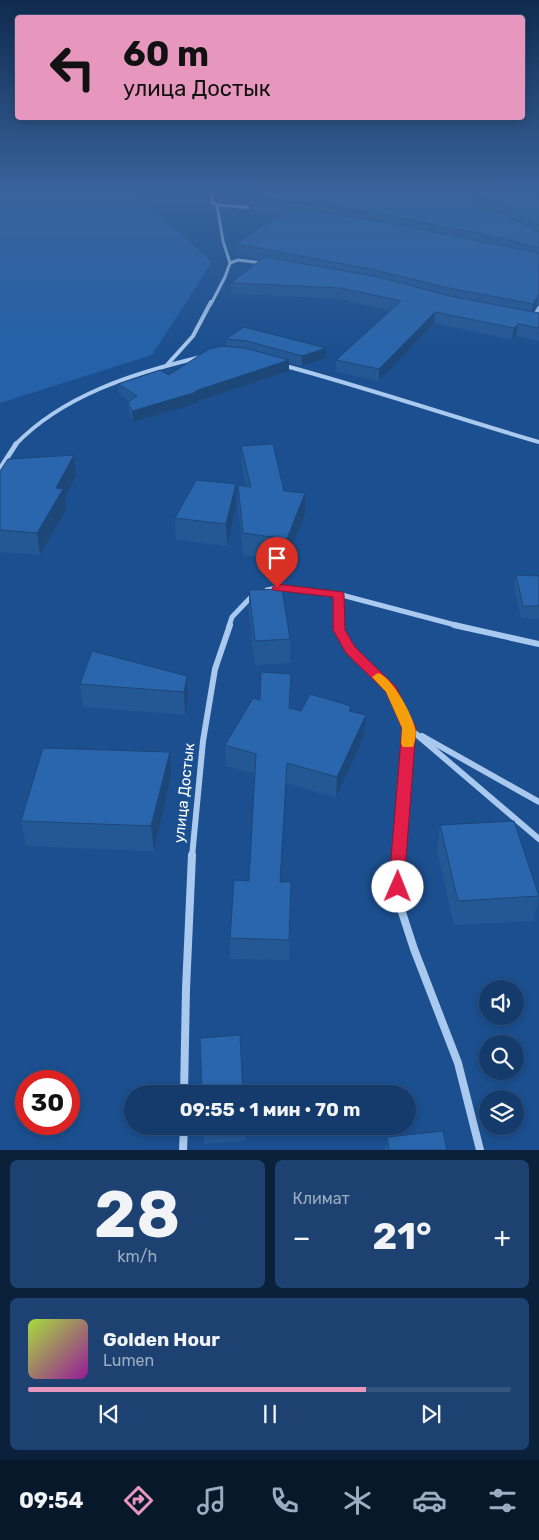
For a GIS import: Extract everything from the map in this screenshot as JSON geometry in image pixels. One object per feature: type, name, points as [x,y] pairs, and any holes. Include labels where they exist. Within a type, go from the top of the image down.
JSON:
[{"type":"street","points":[[165,367],[193,336],[225,277],[230,262],[225,246]]},
{"type":"street","points":[[230,262],[238,260],[267,264]]},
{"type":"street","points":[[526,319],[537,321],[535,315],[539,308]]},
{"type":"street","points":[[0,469],[10,450],[24,435],[67,404],[115,383],[206,356]]},
{"type":"street","points":[[273,362],[338,380],[414,406],[539,442]]},
{"type":"street","name":"улица Достык","points":[[184,1085],[184,1016],[191,855],[205,723],[216,661],[224,637],[237,610],[249,595],[277,588],[338,594],[478,631],[539,644]]},
{"type":"street","points":[[338,594],[339,630],[350,650],[391,690],[409,728],[539,839]]},
{"type":"street","points":[[409,728],[539,802]]},
{"type":"street","points":[[409,728],[398,871],[399,903],[414,949],[458,1063],[480,1150]]},
{"type":"street","points":[[183,1150],[184,1135]]},
{"type":"shaded area","points":[[0,246],[194,246],[212,262],[152,355],[0,403]]},
{"type":"building","points":[[245,246],[502,246],[539,253],[539,294],[533,304],[444,287],[375,270]]},
{"type":"building","points":[[264,257],[374,276],[450,296],[539,313],[539,328],[518,324],[514,328],[435,312],[379,369],[336,360],[401,301],[341,288],[231,283]]},
{"type":"building","points":[[244,327],[326,348],[302,356],[247,341],[226,339]]},
{"type":"building","points":[[222,346],[245,348],[289,360],[195,391],[197,392],[132,411],[128,402],[137,396],[118,384],[160,370],[169,375],[209,349]]},
{"type":"building","points":[[273,444],[284,491],[305,493],[287,539],[243,533],[238,485],[251,487],[241,446]]},
{"type":"building","points":[[74,455],[56,488],[63,489],[37,533],[0,530],[0,471],[8,459]]},
{"type":"building","points":[[196,480],[236,484],[226,524],[175,518]]},
{"type":"building","points":[[516,575],[539,576],[539,606],[523,606]]},
{"type":"building","points":[[282,589],[290,639],[255,641],[249,590]]},
{"type":"building","points":[[92,651],[187,676],[184,692],[80,684]]},
{"type":"building","points":[[261,672],[291,674],[289,708],[301,711],[310,694],[351,706],[349,711],[366,715],[337,777],[287,763],[280,882],[291,882],[289,940],[230,938],[234,880],[249,881],[256,754],[225,745],[253,698],[260,700]]},
{"type":"building","points":[[43,748],[170,752],[151,826],[21,821]]},
{"type":"building","points":[[514,821],[539,896],[458,901],[440,825]]},
{"type":"building","points":[[240,1035],[243,1085],[202,1085],[200,1038]]},
{"type":"building","points":[[443,1131],[447,1150],[389,1150],[387,1137]]},
{"type":"slow traffic","points":[[378,677],[391,690],[409,728],[408,744]]},
{"type":"route","points":[[277,588],[338,594],[339,630],[350,650],[391,690],[409,728],[398,887]]}]
